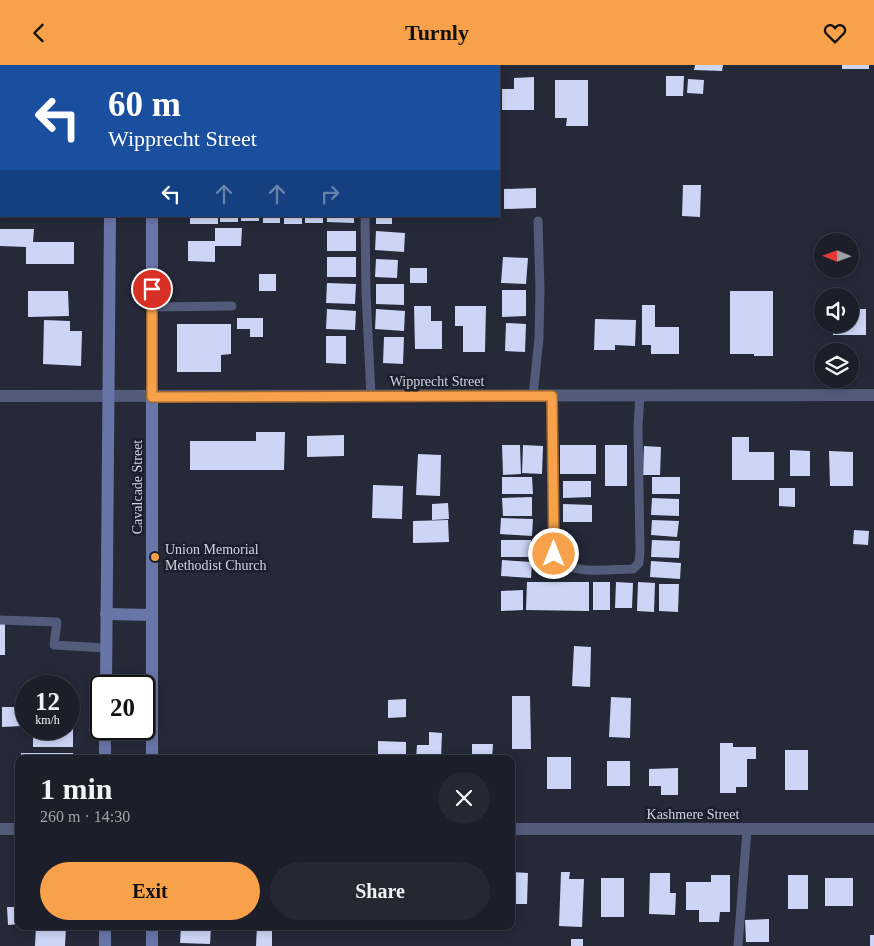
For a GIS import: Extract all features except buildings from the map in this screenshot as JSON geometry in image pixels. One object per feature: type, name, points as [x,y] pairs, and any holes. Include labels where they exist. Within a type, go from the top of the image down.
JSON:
[{"type":"main road","points":[[106,675],[110,217]]},
{"type":"main road","name":"Cavalcade Street","points":[[152,217],[152,755]]},
{"type":"main road","points":[[106,614],[152,615]]},
{"type":"main road","points":[[105,740],[105,755]]},
{"type":"main road","points":[[105,930],[105,946]]},
{"type":"main road","points":[[152,930],[152,946]]},
{"type":"street","name":"Wipprecht Street","points":[[0,396],[874,395]]},
{"type":"street","points":[[0,829],[15,829]]},
{"type":"street","name":"Kashmere Street","points":[[515,829],[874,829]]},
{"type":"lane","points":[[365,217],[370,397]]},
{"type":"lane","points":[[533,396],[539,337],[538,221]]},
{"type":"lane","points":[[152,307],[232,306]]},
{"type":"lane","points":[[552,396],[554,554],[562,565],[574,570],[633,569],[639,563],[638,426],[640,396]]},
{"type":"lane","points":[[0,620],[58,622],[54,645],[106,648]]},
{"type":"lane","points":[[738,946],[747,829]]},
{"type":"place","name":"Union Memorial Methodist Church","points":[[155,557]]},
{"type":"route","points":[[152,289],[152,397],[552,396],[554,554]]}]
